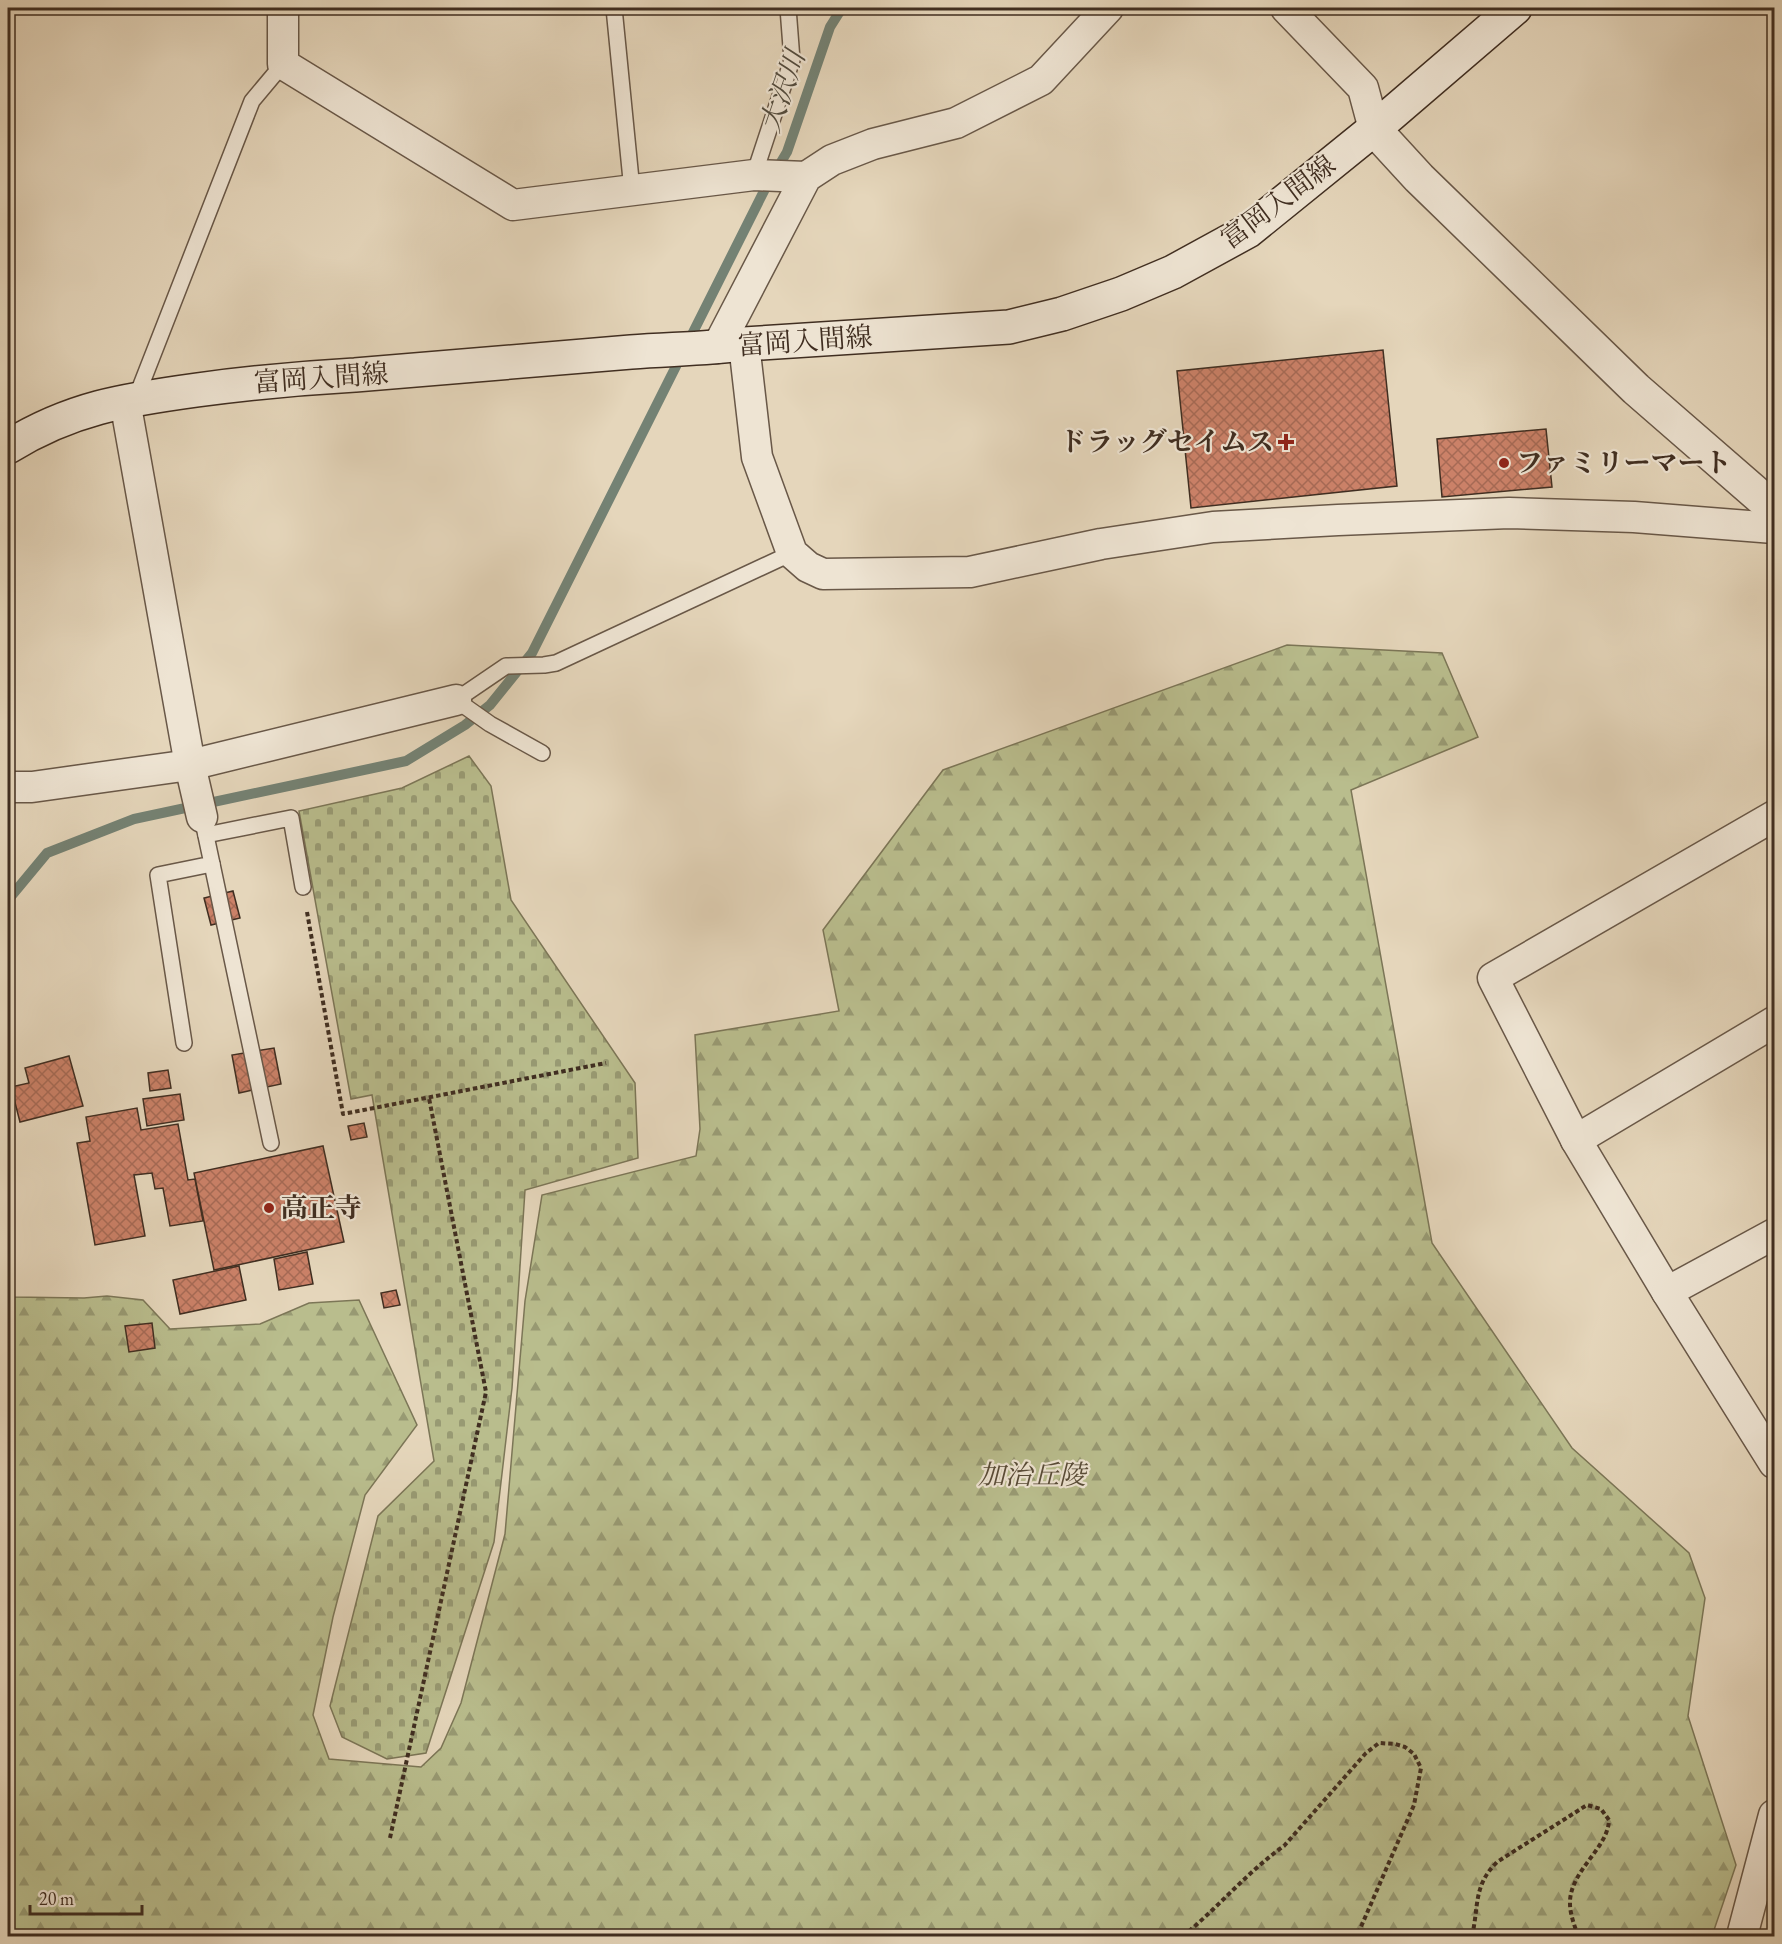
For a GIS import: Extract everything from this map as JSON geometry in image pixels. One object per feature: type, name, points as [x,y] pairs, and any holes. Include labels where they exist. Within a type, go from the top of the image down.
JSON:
[{"type":"main road","name":"富岡入間線","points":[[8,447],[36,429],[78,413],[130,399],[261,381],[658,350],[1010,327],[1062,314],[1173,273],[1248,231],[1374,129],[1515,8]]},
{"type":"main road","points":[[1374,129],[1419,178],[1636,389],[1774,510]]},
{"type":"street","points":[[283,8],[284,64],[513,205],[756,175],[804,177]]},
{"type":"street","points":[[1108,8],[1041,80],[956,123],[873,144],[832,160],[804,177],[723,347],[757,457],[792,553],[808,567],[823,574],[970,572],[1101,544],[1213,527],[1509,513],[1634,517],[1774,528]]},
{"type":"street","points":[[1286,8],[1363,88],[1374,129]]},
{"type":"street","points":[[130,399],[190,765],[202,816]]},
{"type":"street","points":[[8,787],[32,787],[190,765],[461,703]]},
{"type":"street","points":[[1774,816],[1493,978],[1576,1140],[1667,1292],[1774,1463]]},
{"type":"street","points":[[1576,1140],[1774,1022]]},
{"type":"street","points":[[1667,1292],[1774,1234]]},
{"type":"street","points":[[1742,1936],[1774,1815]]},
{"type":"lane","points":[[614,8],[632,190]]},
{"type":"lane","points":[[756,175],[792,60],[788,8]]},
{"type":"lane","points":[[130,399],[252,101],[284,64]]},
{"type":"lane","points":[[542,753],[490,724],[461,703],[506,666],[556,663],[792,553]]},
{"type":"lane","points":[[271,1143],[202,816],[291,818],[303,887]]},
{"type":"lane","points":[[184,1043],[158,875],[212,864]]},
{"type":"path","points":[[303,887],[343,1114],[606,1063]]},
{"type":"path","points":[[390,1838],[486,1392],[429,1098]]},
{"type":"path","points":[[1183,1936],[1268,1857],[1284,1846],[1366,1753],[1379,1743],[1395,1744],[1405,1747],[1414,1754],[1421,1768],[1414,1805],[1357,1936]]},
{"type":"path","points":[[1472,1936],[1479,1888],[1488,1871],[1497,1862],[1587,1805],[1601,1809],[1609,1820],[1609,1830],[1582,1868],[1574,1888],[1570,1904],[1578,1936]]},
{"type":"green space","name":"加治丘陵","points":[[1287,645],[1442,653],[1478,737],[1351,790],[1432,1243],[1572,1448],[1689,1553],[1705,1598],[1688,1716],[1736,1865],[1712,1936],[8,1936],[8,1293],[11,1297],[107,1296],[143,1300],[170,1329],[260,1324],[309,1303],[359,1300],[417,1425],[365,1495],[333,1617],[313,1715],[329,1759],[421,1767],[441,1748],[461,1703],[505,1534],[525,1301],[542,1195],[696,1156],[700,1129],[695,1035],[839,1011],[823,930],[943,770]]},
{"type":"green space","points":[[469,756],[491,786],[511,900],[635,1083],[638,1158],[525,1190],[512,1388],[494,1542],[426,1753],[387,1759],[342,1737],[330,1706],[378,1516],[434,1461],[372,1095],[351,1099],[299,811],[402,788]]},
{"type":"building","points":[[1383,350],[1397,486],[1191,508],[1177,371]]},
{"type":"building","points":[[1546,429],[1552,487],[1442,497],[1437,439]]},
{"type":"building","points":[[233,891],[240,918],[211,925],[204,898]]},
{"type":"building","points":[[274,1048],[281,1084],[239,1093],[232,1055]]},
{"type":"building","points":[[69,1056],[83,1106],[20,1122],[11,1087],[29,1083],[25,1068]]},
{"type":"building","points":[[168,1070],[171,1088],[150,1091],[148,1073]]},
{"type":"building","points":[[180,1094],[184,1120],[147,1126],[143,1099]]},
{"type":"building","points":[[137,1108],[141,1130],[178,1124],[188,1180],[195,1179],[203,1221],[170,1226],[163,1188],[155,1189],[152,1173],[134,1175],[145,1236],[95,1245],[77,1143],[90,1141],[86,1117]]},
{"type":"building","points":[[364,1123],[367,1137],[351,1140],[348,1126]]},
{"type":"building","name":"高正寺","points":[[323,1146],[344,1242],[214,1270],[194,1173]]},
{"type":"building","points":[[307,1252],[313,1284],[279,1290],[274,1259]]},
{"type":"building","points":[[239,1266],[246,1300],[180,1314],[173,1280]]},
{"type":"building","points":[[396,1290],[400,1305],[384,1308],[381,1293]]},
{"type":"building","points":[[152,1323],[155,1348],[129,1352],[125,1326]]},
{"type":"waterway","name":"大沢川","points":[[8,900],[47,853],[134,819],[406,761],[465,725],[490,705],[532,653],[765,189],[787,152],[830,27],[842,8]]},
{"type":"place","name":"ドラッグセイムス","points":[[1286,442]]},
{"type":"place","name":"ファミリーマート","points":[[1504,463]]},
{"type":"place","name":"高正寺","points":[[269,1208]]}]
